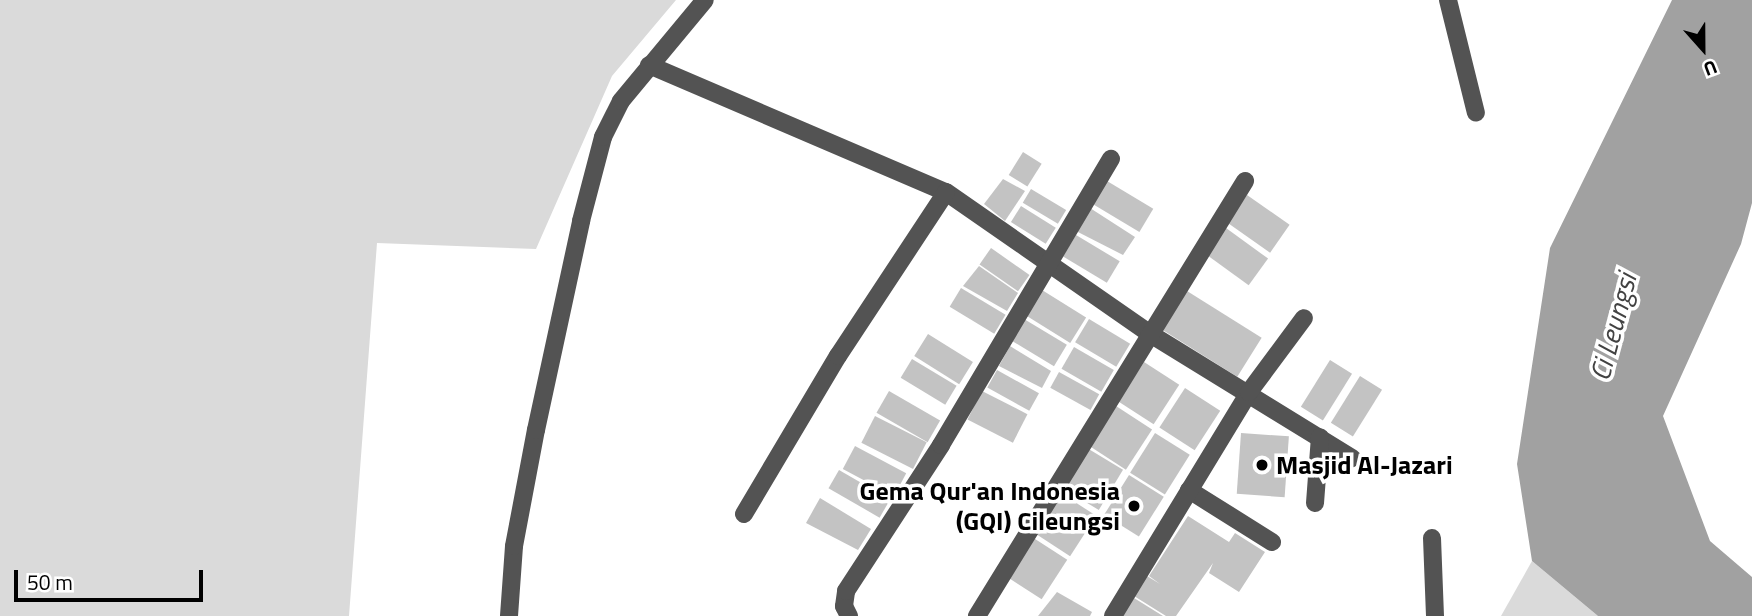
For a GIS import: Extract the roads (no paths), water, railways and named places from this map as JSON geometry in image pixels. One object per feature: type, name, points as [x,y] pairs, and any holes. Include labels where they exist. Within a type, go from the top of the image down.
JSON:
[{"type":"street","points":[[509,616],[514,546],[581,221],[603,137],[621,101],[705,0]]},
{"type":"street","points":[[1448,0],[1476,113]]},
{"type":"street","points":[[649,65],[946,192],[1152,335],[1250,392],[1352,458]]},
{"type":"street","points":[[849,616],[844,606],[846,591],[1050,263],[1111,159]]},
{"type":"street","points":[[977,616],[1245,181]]},
{"type":"street","points":[[744,513],[838,356],[946,192]]},
{"type":"street","points":[[1113,616],[1250,392],[1304,318]]},
{"type":"street","points":[[1315,503],[1320,437]]},
{"type":"street","points":[[1189,491],[1272,541]]},
{"type":"street","points":[[1432,538],[1435,616]]},
{"type":"water","name":"Ci Leungsi","points":[[1672,0],[1752,0],[1752,203],[1741,244],[1663,416],[1710,541],[1752,577],[1752,616],[1598,616],[1532,561],[1517,464],[1550,248]]},
{"type":"place","name":"Masjid Al-Jazari","points":[[1262,465]]},
{"type":"place","name":"Gema Qur'an Indonesia (GQI) Cileungsi","points":[[1134,506]]}]
